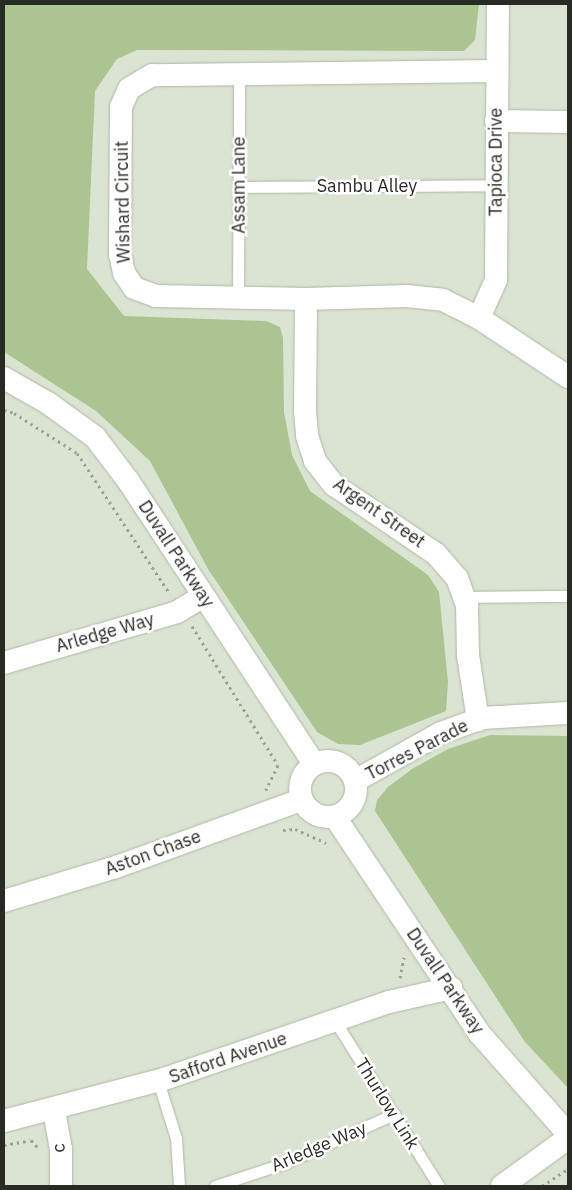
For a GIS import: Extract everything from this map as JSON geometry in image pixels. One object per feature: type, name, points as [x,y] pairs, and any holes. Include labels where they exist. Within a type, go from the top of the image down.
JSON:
[{"type":"street","name":"Tapioca Drive","points":[[479,318],[496,280],[495,185],[498,4]]},
{"type":"street","name":"Wishard Circuit","points":[[496,71],[152,75],[129,89],[121,108],[120,254],[124,273],[134,288],[156,296],[306,299],[406,296],[443,300],[479,318],[568,377]]},
{"type":"street","points":[[496,121],[568,122]]},
{"type":"street","name":"Argent Street","points":[[306,299],[305,411],[307,436],[315,461],[334,485],[436,554],[457,578],[464,597],[478,720]]},
{"type":"street","name":"Duvall Parkway","points":[[4,378],[48,403],[95,437],[129,482],[314,764]]},
{"type":"street","name":"Arledge Way","points":[[4,664],[181,610],[204,596]]},
{"type":"street","name":"Torres Parade","points":[[355,781],[442,734],[478,720],[529,713],[568,713]]},
{"type":"street","points":[[338,762],[348,769],[355,781],[355,799],[348,809],[335,817],[318,816],[308,810],[301,800],[301,779],[314,764],[338,762]]},
{"type":"street","name":"Aston Chase","points":[[4,901],[116,867],[301,800]]},
{"type":"street","name":"Duvall Parkway","points":[[335,817],[451,988],[479,1033],[568,1134]]},
{"type":"street","name":"Safford Avenue","points":[[4,1121],[54,1110],[158,1081],[389,1002],[451,988]]},
{"type":"street","name":"c","points":[[54,1110],[61,1149],[61,1186]]},
{"type":"street","points":[[515,1183],[568,1138]]},
{"type":"lane","name":"Assam Lane","points":[[238,297],[240,73]]},
{"type":"lane","name":"Sambu Alley","points":[[239,187],[495,185]]},
{"type":"lane","points":[[464,597],[568,596]]},
{"type":"lane","name":"Thurlow Link","points":[[335,1021],[439,1186]]},
{"type":"lane","points":[[158,1081],[176,1138],[179,1186]]},
{"type":"lane","name":"Arledge Way","points":[[215,1186],[302,1156],[394,1114]]},
{"type":"path","points":[[4,410],[77,454],[181,610],[278,765],[270,786],[258,797]]},
{"type":"path","points":[[277,831],[295,830],[316,837],[332,848]]},
{"type":"path","points":[[390,982],[400,979],[405,954]]},
{"type":"path","points":[[4,1145],[31,1140],[41,1150],[41,1159]]},
{"type":"path","points":[[542,1186],[568,1169]]},
{"type":"green space","points":[[4,4],[479,4],[475,40],[464,51],[137,50],[117,59],[95,91],[87,269],[124,316],[266,321],[280,327],[283,338],[284,412],[292,455],[310,491],[428,575],[439,592],[448,682],[446,711],[360,745],[338,744],[317,732],[208,569],[150,461],[96,411],[4,352]]},
{"type":"green space","points":[[490,735],[568,736],[568,1088],[525,1042],[375,811],[377,800],[388,787],[412,769],[448,749]]}]
